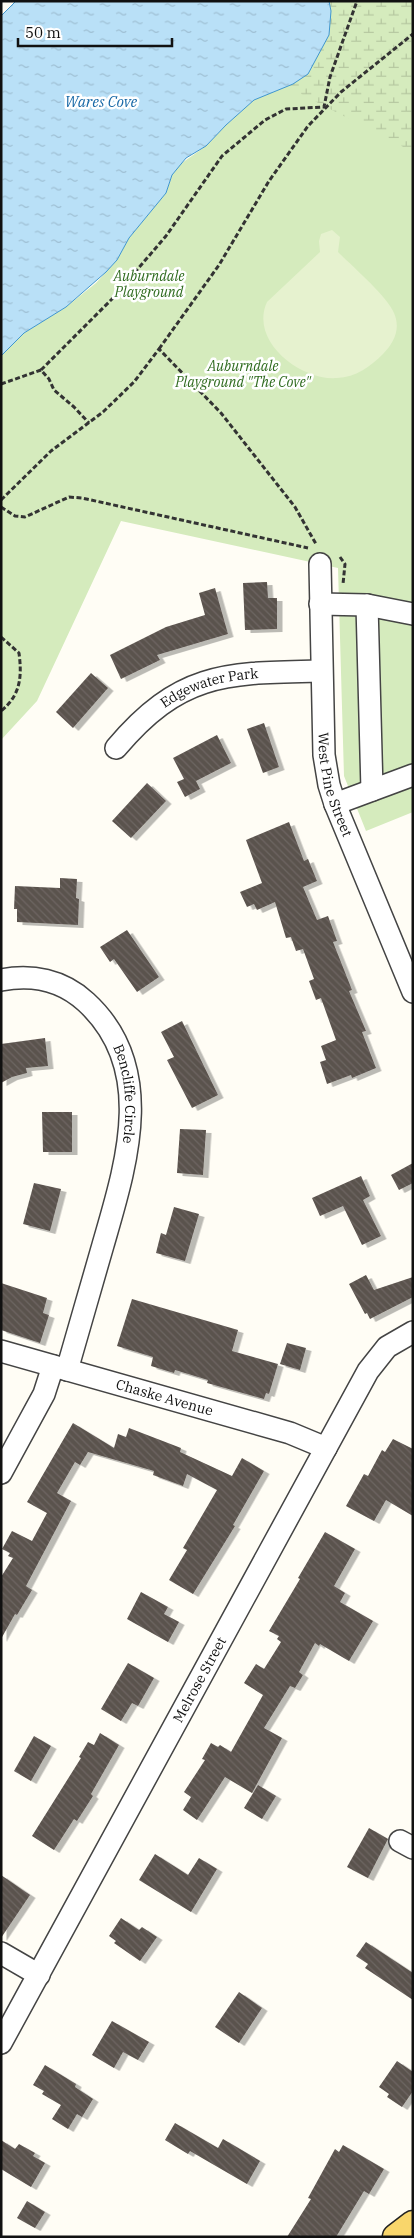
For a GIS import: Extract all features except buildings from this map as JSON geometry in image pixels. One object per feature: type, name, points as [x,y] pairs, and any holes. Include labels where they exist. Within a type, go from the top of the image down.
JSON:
[{"type":"main road","points":[[396,2237],[413,2224]]},
{"type":"street","name":"West Pine Street","points":[[320,558],[321,671],[325,765],[335,804],[413,992]]},
{"type":"street","points":[[320,604],[367,606],[413,614]]},
{"type":"street","points":[[367,606],[372,790]]},
{"type":"street","name":"Edgewater Park","points":[[116,748],[152,711],[177,694],[202,683],[216,678],[247,673],[321,671]]},
{"type":"street","points":[[335,804],[413,775]]},
{"type":"street","name":"Bencliffe Circle","points":[[1,980],[23,977],[48,980],[82,998],[100,1016],[112,1036],[122,1061],[129,1088],[130,1134],[124,1170],[60,1368],[1,1473]]},
{"type":"street","name":"Melrose Street","points":[[1,2043],[373,1362],[387,1347],[413,1332]]},
{"type":"street","name":"Chaske Avenue","points":[[1,1350],[290,1433],[326,1448]]},
{"type":"street","points":[[1,1953],[39,1975]]},
{"type":"path","points":[[324,107],[330,77],[357,1]]},
{"type":"path","points":[[1,500],[51,451],[89,423],[134,382],[219,265],[269,181],[308,126],[324,107],[413,34]]},
{"type":"path","points":[[1,384],[42,370],[112,299],[166,236],[222,156],[265,120],[286,110],[324,107]]},
{"type":"path","points":[[159,349],[221,413],[295,507],[320,558]]},
{"type":"path","points":[[42,370],[50,379],[54,390],[89,423]]},
{"type":"path","points":[[1,507],[15,516],[26,517],[69,497],[82,498],[320,558],[341,557],[346,564],[341,604]]},
{"type":"path","points":[[1,637],[19,653],[22,674],[12,702],[1,711]]},
{"type":"green space","points":[[281,1],[413,1],[413,152],[301,94],[277,86]]},
{"type":"green space","name":"Auburndale Playground \"The Cove\"","points":[[413,1],[413,812],[366,831],[344,776],[338,568],[121,521],[37,701],[1,740],[1,356],[24,333],[66,307],[96,283],[117,260],[129,238],[166,193],[172,175],[179,165],[206,146],[254,100],[272,91]]},
{"type":"green space","points":[[332,230],[340,237],[338,252],[385,299],[394,313],[397,325],[393,340],[378,359],[368,367],[350,376],[337,378],[308,373],[294,366],[272,344],[265,331],[263,317],[267,302],[320,252],[319,241],[321,234]]},
{"type":"water","name":"Wares Cove","points":[[16,1],[329,1],[331,11],[329,35],[308,74],[293,84],[254,100],[206,146],[186,158],[172,175],[166,193],[129,238],[117,260],[106,272],[66,307],[24,333],[1,356],[1,16]]},
{"type":"park label","name":"Auburndale Playground","points":[[149,284]]}]
